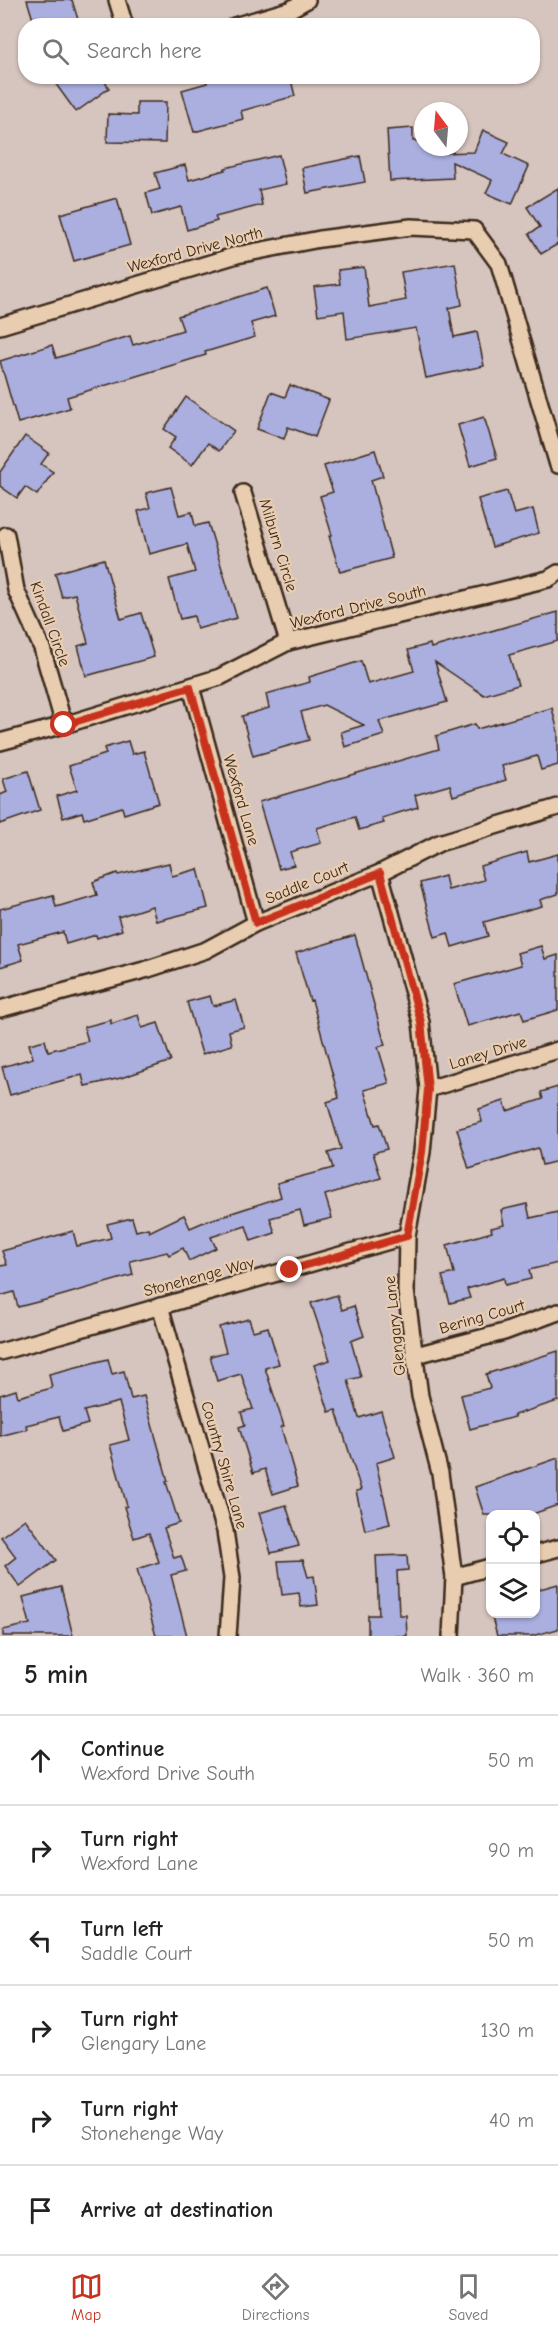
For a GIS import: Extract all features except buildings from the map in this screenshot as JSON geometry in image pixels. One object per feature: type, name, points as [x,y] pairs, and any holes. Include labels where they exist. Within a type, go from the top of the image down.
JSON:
[{"type":"street","points":[[117,0],[123,18]]},
{"type":"street","points":[[262,18],[289,10],[307,0]]},
{"type":"street","name":"Wexford Drive North","points":[[0,326],[237,255],[320,238],[411,227],[474,230],[499,264],[558,465]]},
{"type":"street","name":"Milburn Circle","points":[[243,493],[288,642]]},
{"type":"street","name":"Kindall Circle","points":[[6,535],[16,590],[42,648],[64,725]]},
{"type":"street","name":"Wexford Drive South","points":[[0,742],[64,725],[220,677],[288,642],[548,579],[558,573]]},
{"type":"street","name":"Wexford Lane","points":[[190,687],[256,923]]},
{"type":"street","name":"Saddle Court","points":[[0,1009],[148,969],[206,950],[256,923],[380,873],[439,843],[558,807]]},
{"type":"street","name":"Glengary Lane","points":[[380,873],[421,1022],[428,1089],[422,1152],[407,1236],[406,1291],[420,1396],[440,1473],[454,1577],[451,1636]]},
{"type":"street","name":"Laney Drive","points":[[428,1089],[558,1050]]},
{"type":"street","name":"Stonehenge Way","points":[[0,1352],[407,1236]]},
{"type":"street","name":"Country Shire Lane","points":[[160,1306],[225,1531],[232,1578],[228,1636]]},
{"type":"street","name":"Bering Court","points":[[416,1355],[504,1332],[558,1312]]},
{"type":"street","points":[[540,1553],[558,1548]]},
{"type":"street","points":[[454,1577],[486,1568]]},
{"type":"route","points":[[64,725],[190,687],[256,923],[380,873],[421,1022],[428,1089],[422,1152],[407,1236],[290,1270]]}]
